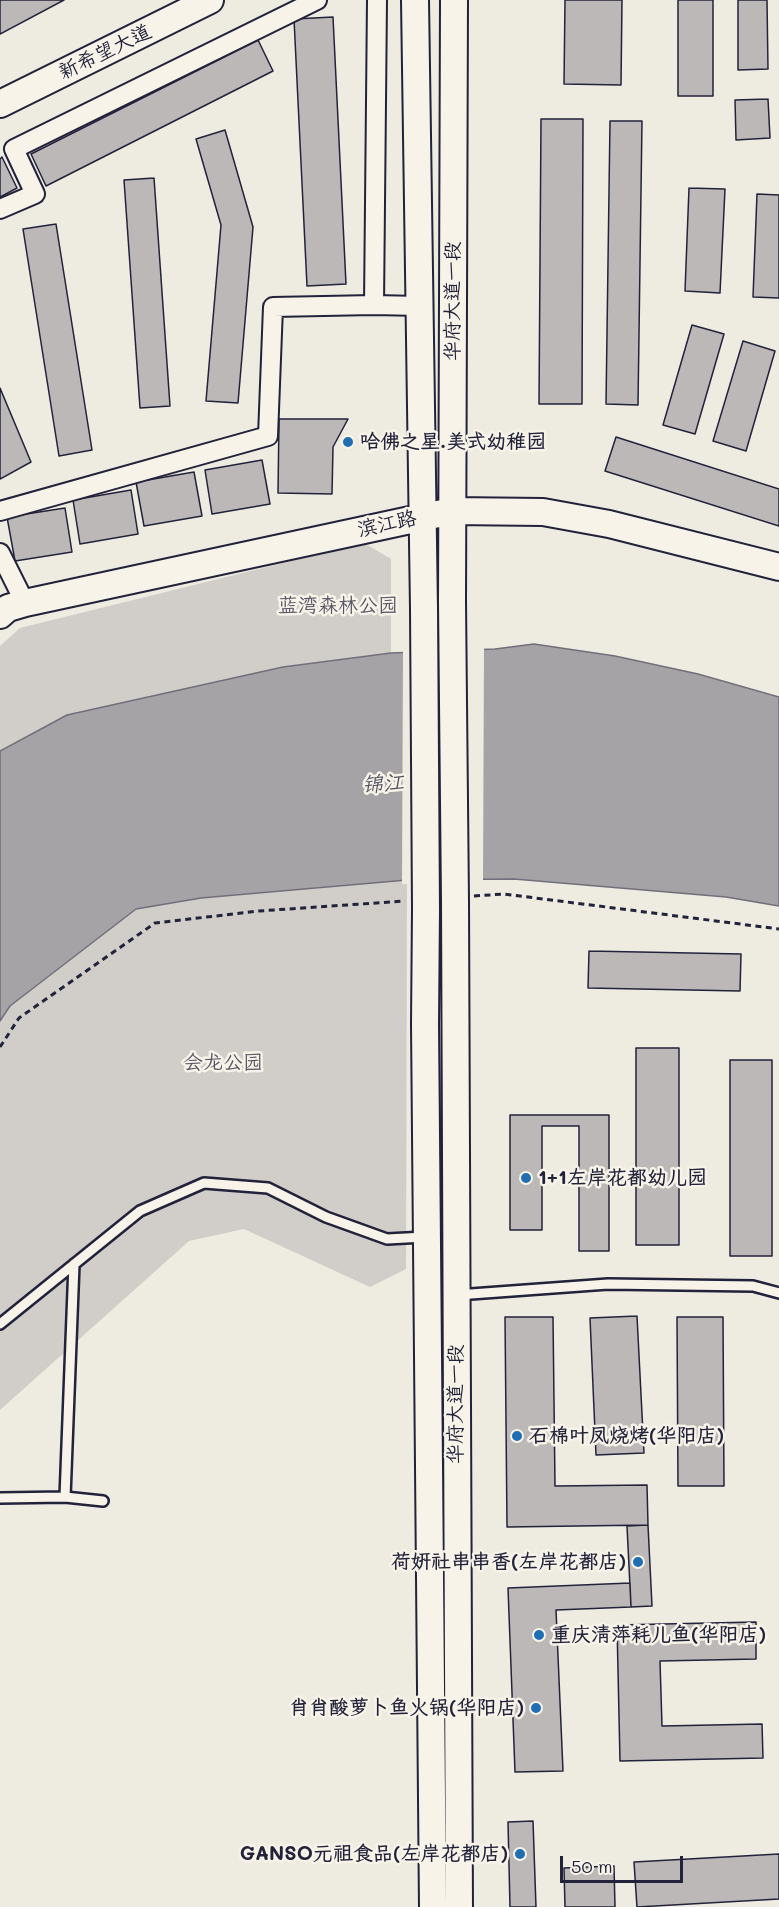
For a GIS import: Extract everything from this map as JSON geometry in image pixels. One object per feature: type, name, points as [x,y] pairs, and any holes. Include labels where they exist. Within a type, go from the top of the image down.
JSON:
[{"type":"main road","points":[[0,87],[174,0]]},
{"type":"main road","name":"新希望大道","points":[[0,104],[210,0]]},
{"type":"main road","points":[[416,0],[424,609],[418,905],[428,1237],[433,1907]]},
{"type":"main road","name":"华府大道一段","points":[[454,0],[452,602],[462,899],[455,1295],[459,1907]]},
{"type":"main road","name":"滨江路","points":[[0,615],[8,608],[25,603],[452,511],[543,512],[609,524],[779,567]]},
{"type":"street","points":[[0,209],[36,194],[14,149],[317,0]]},
{"type":"street","points":[[375,305],[377,0]]},
{"type":"street","points":[[0,511],[268,436],[273,307],[420,306]]},
{"type":"street","points":[[0,553],[25,603]]},
{"type":"lane","points":[[0,1324],[140,1211],[204,1183],[268,1188],[326,1217],[387,1239],[428,1237]]},
{"type":"lane","points":[[65,1497],[74,1264]]},
{"type":"lane","points":[[455,1295],[608,1284],[753,1286],[779,1293]]},
{"type":"lane","points":[[0,1498],[65,1497],[103,1500]]},
{"type":"path","points":[[462,899],[504,894],[779,929]]},
{"type":"path","points":[[0,1047],[19,1018],[155,923],[259,911],[418,905]]},
{"type":"green space","name":"蓝湾森林公园","points":[[364,543],[391,559],[391,653],[283,667],[67,715],[0,751],[0,646],[20,628]]},
{"type":"green space","name":"会龙公园","points":[[407,880],[406,1269],[370,1287],[244,1229],[189,1241],[0,1410],[0,1021],[10,1006],[136,909],[201,898]]},
{"type":"water","name":"锦江","points":[[534,644],[615,656],[698,674],[779,697],[779,906],[726,897],[514,879],[407,880],[201,898],[136,909],[10,1006],[0,1021],[0,751],[67,715],[283,667],[391,653],[495,649]]},
{"type":"pier","points":[[484,647],[483,882],[402,884],[403,650]]},
{"type":"building","points":[[0,0],[64,0],[0,34]]},
{"type":"building","points":[[565,0],[622,0],[621,85],[564,84]]},
{"type":"building","points":[[678,0],[713,0],[713,96],[678,96]]},
{"type":"building","points":[[738,0],[767,0],[768,69],[738,70]]},
{"type":"building","points":[[333,17],[346,284],[307,286],[294,19]]},
{"type":"building","points":[[258,40],[273,71],[46,186],[31,154]]},
{"type":"building","points":[[768,99],[770,138],[736,140],[735,100]]},
{"type":"building","points":[[541,119],[583,119],[582,404],[539,404]]},
{"type":"building","points":[[610,121],[642,121],[638,405],[606,404]]},
{"type":"building","points":[[225,130],[253,227],[238,403],[206,401],[221,225],[196,139]]},
{"type":"building","points":[[2,157],[17,188],[0,197],[0,159]]},
{"type":"building","points":[[154,178],[170,406],[140,408],[124,180]]},
{"type":"building","points":[[689,188],[725,189],[720,293],[685,291]]},
{"type":"building","points":[[757,194],[779,195],[779,298],[753,297]]},
{"type":"building","points":[[56,224],[92,450],[59,456],[23,229]]},
{"type":"building","points":[[692,325],[724,334],[695,434],[663,425]]},
{"type":"building","points":[[743,341],[775,351],[746,451],[713,441]]},
{"type":"building","points":[[0,388],[31,462],[0,479]]},
{"type":"building","points":[[279,419],[348,419],[333,447],[332,494],[278,493]]},
{"type":"building","points":[[616,437],[779,489],[779,526],[605,471]]},
{"type":"building","points":[[262,460],[270,504],[212,514],[205,470]]},
{"type":"building","points":[[194,472],[202,516],[144,526],[136,482]]},
{"type":"building","points":[[131,490],[138,534],[80,544],[73,500]]},
{"type":"building","points":[[65,508],[72,552],[15,561],[7,517]]},
{"type":"building","points":[[589,951],[741,954],[740,991],[588,988]]},
{"type":"building","points":[[636,1048],[679,1048],[679,1245],[636,1245]]},
{"type":"building","points":[[730,1060],[772,1060],[772,1256],[730,1256]]},
{"type":"building","name":"1+1左岸花都幼儿园","points":[[510,1115],[609,1115],[609,1251],[579,1251],[579,1126],[542,1126],[542,1230],[510,1230]]},
{"type":"building","points":[[637,1316],[644,1453],[596,1455],[590,1318]]},
{"type":"building","points":[[505,1317],[553,1317],[555,1486],[647,1485],[648,1525],[507,1527]]},
{"type":"building","points":[[677,1317],[723,1317],[724,1486],[678,1486]]},
{"type":"building","points":[[648,1525],[652,1606],[631,1607],[627,1526]]},
{"type":"building","points":[[630,1583],[631,1607],[556,1610],[563,1771],[515,1772],[508,1588]]},
{"type":"building","points":[[756,1622],[756,1659],[660,1661],[662,1726],[762,1724],[763,1758],[620,1761],[617,1625]]},
{"type":"building","points":[[533,1821],[536,1907],[510,1907],[508,1822]]},
{"type":"building","points":[[779,1854],[779,1899],[637,1907],[634,1862]]},
{"type":"building","points":[[614,1866],[615,1907],[565,1907],[564,1868]]},
{"type":"place","name":"哈佛之星.美式幼稚园","points":[[348,442]]},
{"type":"place","name":"1+1左岸花都幼儿园","points":[[526,1178]]},
{"type":"place","name":"石棉叶凤烧烤(华阳店)","points":[[517,1436]]},
{"type":"place","name":"荷妍社串串香(左岸花都店)","points":[[638,1562]]},
{"type":"place","name":"重庆清萍耗儿鱼(华阳店)","points":[[539,1635]]},
{"type":"place","name":"肖肖酸萝卜鱼火锅(华阳店)","points":[[536,1708]]},
{"type":"place","name":"GANSO元祖食品(左岸花都店)","points":[[520,1854]]}]
